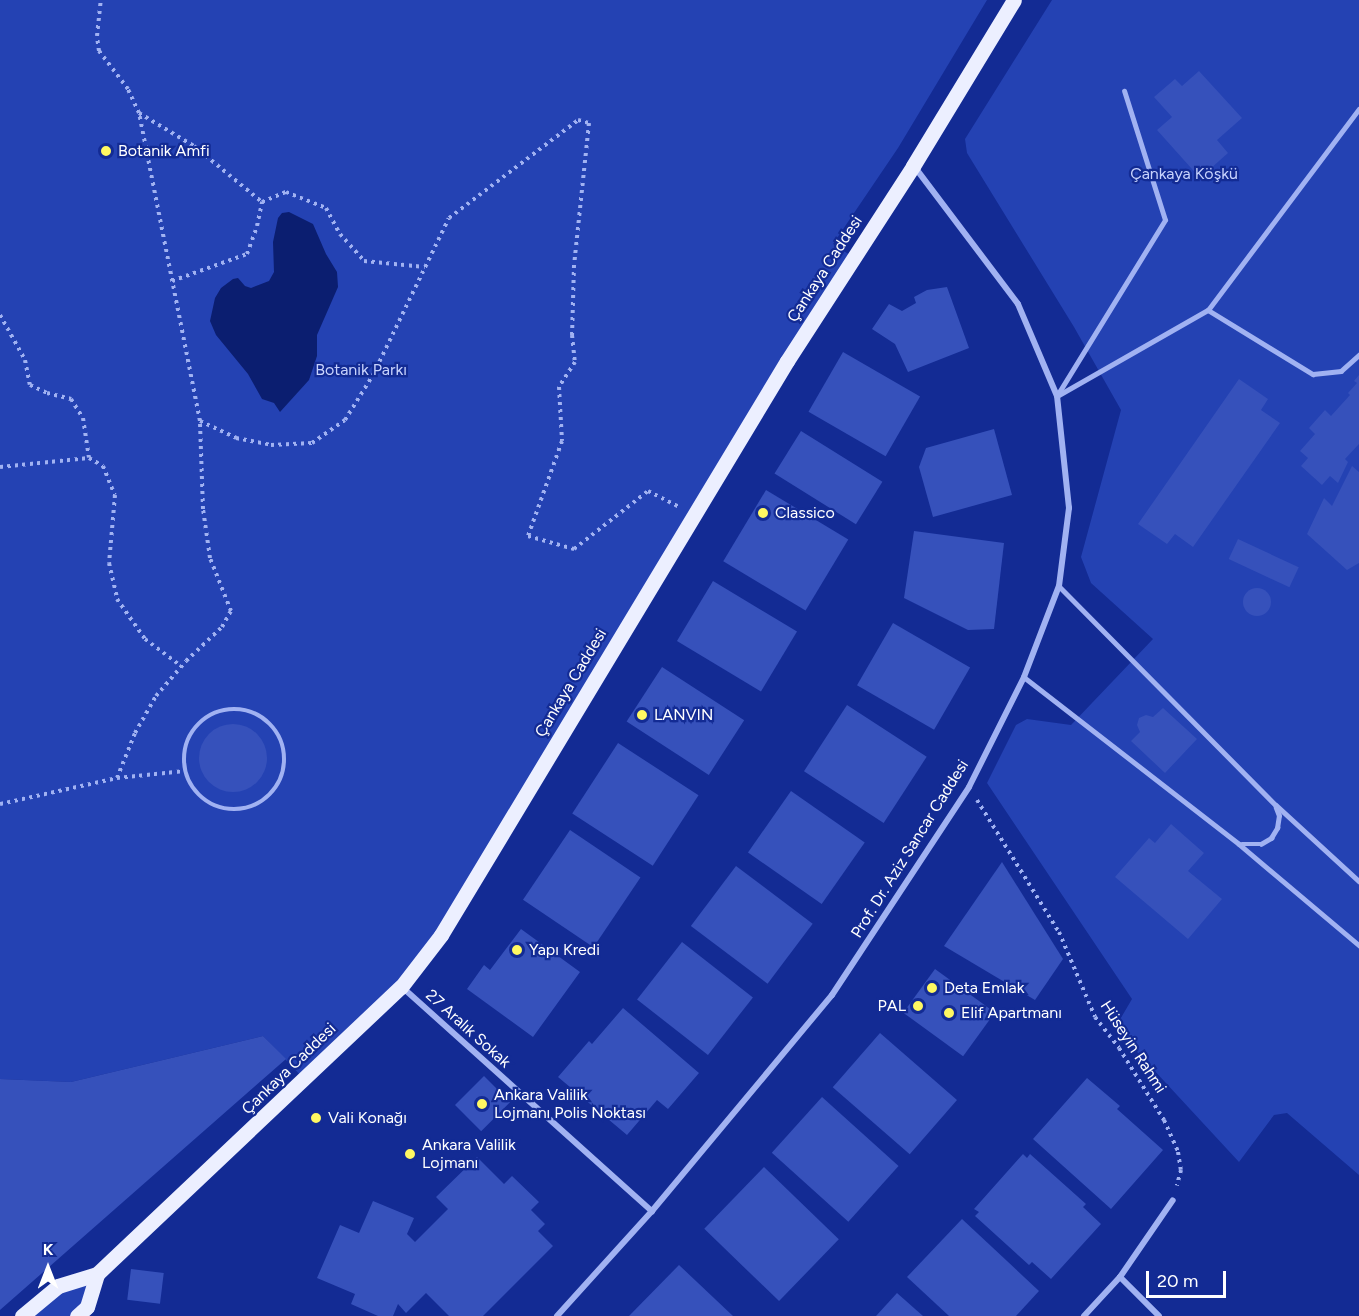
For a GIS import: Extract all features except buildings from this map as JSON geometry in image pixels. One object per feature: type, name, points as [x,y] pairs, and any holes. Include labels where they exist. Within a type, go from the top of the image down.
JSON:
[{"type":"main road","name":"Çankaya Caddesi","points":[[77,1316],[87,1307],[97,1274],[401,987],[441,935],[793,352],[914,166],[1014,0]]},
{"type":"main road","points":[[22,1316],[58,1286],[97,1274]]},
{"type":"street","name":"Prof. Dr. Aziz Sancar Caddesi","points":[[557,1316],[652,1211],[832,995],[969,787],[1024,677],[1059,586],[1069,508],[1057,396],[1018,304],[914,166]]},
{"type":"street","name":"27 Aralık Sokak","points":[[401,987],[652,1211]]},
{"type":"street","points":[[1084,1316],[1120,1277],[1173,1200]]},
{"type":"street","points":[[1120,1277],[1159,1316]]},
{"type":"lane","points":[[1057,396],[1165,220],[1124,91]]},
{"type":"lane","points":[[1057,396],[1208,310],[1359,109]]},
{"type":"lane","points":[[1208,310],[1313,374],[1341,371],[1359,355]]},
{"type":"lane","points":[[1059,586],[1276,805],[1359,881]]},
{"type":"lane","points":[[1024,677],[1239,844],[1359,945]]},
{"type":"lane","points":[[1239,844],[1250,846],[1262,844],[1271,838],[1279,816],[1276,805]]},
{"type":"path","points":[[101,0],[97,36],[99,51],[128,88],[139,113],[200,421],[203,509],[210,558],[231,611],[222,627],[181,666],[156,696],[135,733],[117,777]]},
{"type":"path","points":[[139,113],[194,146],[262,202]]},
{"type":"path","points":[[200,421],[236,438],[271,445],[312,443],[345,420],[373,375],[449,218],[578,120],[589,123],[574,265],[572,335],[575,362],[559,387],[562,441],[528,536],[574,549],[648,491],[694,514]]},
{"type":"path","points":[[262,202],[286,192],[326,208],[340,234],[364,261],[425,267]]},
{"type":"path","points":[[172,281],[247,254],[257,226],[262,202]]},
{"type":"path","points":[[0,315],[25,360],[30,385],[47,393],[71,399],[83,418],[88,458]]},
{"type":"path","points":[[0,467],[88,458],[103,466],[115,495],[109,563],[117,599],[145,639],[181,666]]},
{"type":"path","points":[[229,709],[246,710],[262,717],[274,728],[282,743],[285,760],[282,776],[274,790],[262,801],[247,808],[231,809],[216,806],[202,798],[191,786],[185,771],[184,754],[188,737],[198,724],[212,713],[229,709]]},
{"type":"path","points":[[0,804],[117,777],[185,771]]},
{"type":"path","name":"Hüseyin Rahmi","points":[[969,787],[1059,932],[1095,1017],[1119,1048],[1164,1120],[1178,1152],[1181,1170],[1173,1200]]},
{"type":"green space","name":"Botanik Parkı","points":[[0,0],[987,0],[898,148],[833,244],[853,257],[441,935],[305,1080],[263,1036],[71,1082],[0,1079]]},
{"type":"green space","name":"Çankaya Köşkü","points":[[1052,0],[1359,0],[1359,1175],[1287,1113],[1274,1115],[1239,1162],[1115,1028],[1132,999],[987,783],[1016,725],[1027,719],[1071,725],[1153,639],[1091,583],[1081,557],[1121,410],[1074,327],[967,153],[965,139]]},
{"type":"green space","points":[[97,1274],[77,1316],[22,1316],[58,1286]]},
{"type":"shaded area","points":[[289,212],[313,224],[337,272],[338,287],[317,335],[317,356],[309,380],[280,412],[274,403],[262,399],[248,374],[216,335],[210,321],[215,298],[221,288],[233,279],[238,278],[245,286],[251,288],[269,281],[274,272],[273,242],[278,218],[282,213]]},
{"type":"place","name":"Botanik Amfi","points":[[106,151]]},
{"type":"place","name":"Classico","points":[[763,513]]},
{"type":"place","name":"LANVIN","points":[[642,715]]},
{"type":"place","name":"Yapı Kredi","points":[[517,950]]},
{"type":"place","name":"Deta Emlak","points":[[932,988]]},
{"type":"place","name":"PAL","points":[[918,1006]]},
{"type":"place","name":"Elif Apartmanı","points":[[949,1013]]},
{"type":"place","name":"Ankara Valilik Lojmanı Polis Noktası","points":[[482,1104]]},
{"type":"place","name":"Vali Konağı","points":[[316,1118]]},
{"type":"place","name":"Ankara Valilik Lojmanı","points":[[410,1154]]}]
